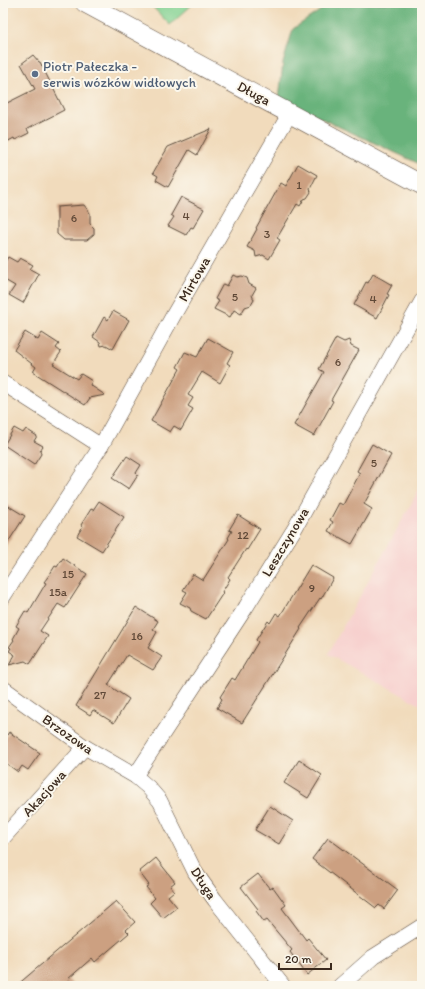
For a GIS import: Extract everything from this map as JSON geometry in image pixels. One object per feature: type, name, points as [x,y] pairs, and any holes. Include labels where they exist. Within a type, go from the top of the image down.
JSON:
[{"type":"street","name":"Długa","points":[[85,3],[422,185]]},
{"type":"street","name":"Mirtowa","points":[[3,597],[101,446],[173,316],[290,113]]},
{"type":"street","name":"Leszczynowa","points":[[135,776],[246,607],[295,528],[422,301]]},
{"type":"street","points":[[3,383],[101,446]]},
{"type":"street","name":"Brzozowa","points":[[3,688],[85,748],[135,776]]},
{"type":"street","name":"Akacjowa","points":[[3,838],[85,748]]},
{"type":"street","name":"Długa","points":[[135,776],[148,787],[160,801],[195,872],[214,900],[283,986]]},
{"type":"street","points":[[340,986],[373,957],[422,926]]},
{"type":"shaded area","points":[[422,484],[422,706],[328,654]]},
{"type":"green space","points":[[149,3],[194,3],[170,25]]},
{"type":"green space","points":[[331,3],[419,3],[422,21],[422,165],[279,99],[283,63],[293,29]]},
{"type":"building","points":[[33,55],[40,62],[64,110],[27,129],[29,133],[15,140],[14,138],[3,144],[3,105],[35,89],[21,64]]},
{"type":"building","points":[[211,129],[197,155],[189,150],[168,187],[156,180],[158,176],[153,173],[168,147]]},
{"type":"building","points":[[298,164],[317,175],[310,189],[311,192],[300,206],[297,204],[277,238],[280,240],[269,259],[263,255],[256,257],[255,251],[247,247],[281,183],[286,186]]},
{"type":"building","points":[[181,197],[204,209],[193,228],[191,227],[186,235],[168,226],[174,217],[171,215]]},
{"type":"building","points":[[84,205],[90,213],[90,224],[94,228],[94,234],[87,240],[64,240],[57,234],[57,207]]},
{"type":"building","points":[[8,257],[17,262],[20,258],[33,265],[30,269],[39,274],[23,303],[9,295],[15,286],[3,279],[3,265]]},
{"type":"building","points":[[373,274],[392,285],[387,294],[389,295],[377,318],[354,305],[366,282],[368,283]]},
{"type":"building","points":[[233,275],[247,278],[249,284],[256,288],[252,295],[254,300],[251,305],[245,307],[241,314],[234,310],[230,317],[214,309],[219,301],[215,299],[223,284],[227,286]]},
{"type":"building","points":[[113,311],[129,320],[113,349],[106,345],[101,346],[100,342],[93,337],[104,317],[108,320]]},
{"type":"building","points":[[25,332],[38,340],[42,333],[59,344],[56,348],[61,352],[53,364],[77,379],[81,374],[92,381],[90,385],[105,395],[90,398],[85,405],[33,372],[36,367],[14,350]]},
{"type":"building","points":[[208,338],[233,352],[227,363],[230,365],[220,383],[202,372],[188,395],[193,398],[188,406],[193,409],[181,430],[174,426],[170,432],[151,421],[180,369],[177,367],[185,352],[197,357]]},
{"type":"building","points":[[336,338],[344,342],[349,340],[351,346],[359,350],[331,400],[333,401],[314,436],[294,425],[324,372],[319,369]]},
{"type":"building","points":[[14,428],[23,433],[26,429],[37,436],[34,441],[43,446],[40,450],[41,454],[34,465],[4,445]]},
{"type":"building","points":[[372,444],[391,455],[364,504],[372,509],[352,544],[328,531],[333,522],[330,520],[339,503],[343,505],[360,473],[357,471]]},
{"type":"building","points":[[127,456],[141,465],[136,473],[138,475],[129,489],[112,478]]},
{"type":"building","points":[[99,501],[124,517],[102,551],[77,536],[83,526],[81,525],[91,509],[93,510]]},
{"type":"building","points":[[7,505],[25,516],[3,550],[3,513]]},
{"type":"building","points":[[238,515],[260,529],[228,577],[230,579],[222,592],[223,593],[206,619],[180,603],[187,592],[183,590],[193,574],[203,580],[229,539],[228,538],[232,531],[229,530]]},
{"type":"building","points":[[63,558],[87,574],[65,608],[58,604],[40,631],[48,636],[30,664],[25,661],[9,665],[15,655],[9,651],[11,648],[9,647],[19,628],[16,626],[25,611],[28,613],[46,583],[44,582],[55,566],[57,567]]},
{"type":"building","points":[[311,565],[333,578],[321,599],[320,598],[300,628],[301,629],[242,723],[217,708],[222,699],[220,697],[232,678],[235,680],[258,642],[256,640],[268,621],[270,623],[276,613],[280,616]]},
{"type":"building","points":[[136,607],[158,621],[153,629],[157,632],[148,648],[162,657],[153,670],[127,655],[108,685],[129,699],[114,723],[93,710],[90,715],[76,706]]},
{"type":"building","points":[[9,732],[40,753],[28,770],[22,766],[18,772],[3,761],[3,741]]},
{"type":"building","points":[[299,760],[322,775],[308,798],[284,783]]},
{"type":"building","points":[[270,806],[293,821],[279,844],[255,830]]},
{"type":"building","points":[[328,838],[398,890],[384,909],[379,905],[376,908],[312,859]]},
{"type":"building","points":[[156,858],[175,882],[170,886],[174,891],[168,896],[177,907],[163,918],[150,903],[155,898],[146,887],[149,885],[139,872]]},
{"type":"building","points":[[258,874],[270,889],[273,887],[286,905],[282,908],[306,940],[308,938],[326,960],[307,975],[290,952],[292,950],[267,920],[264,922],[256,911],[258,909],[241,887]]},
{"type":"building","points":[[116,901],[135,922],[126,930],[129,933],[95,962],[92,958],[68,979],[74,986],[16,986]]},
{"type":"place","name":"Piotr Pałeczka - serwis wózków widłowych","points":[[35,74]]}]
